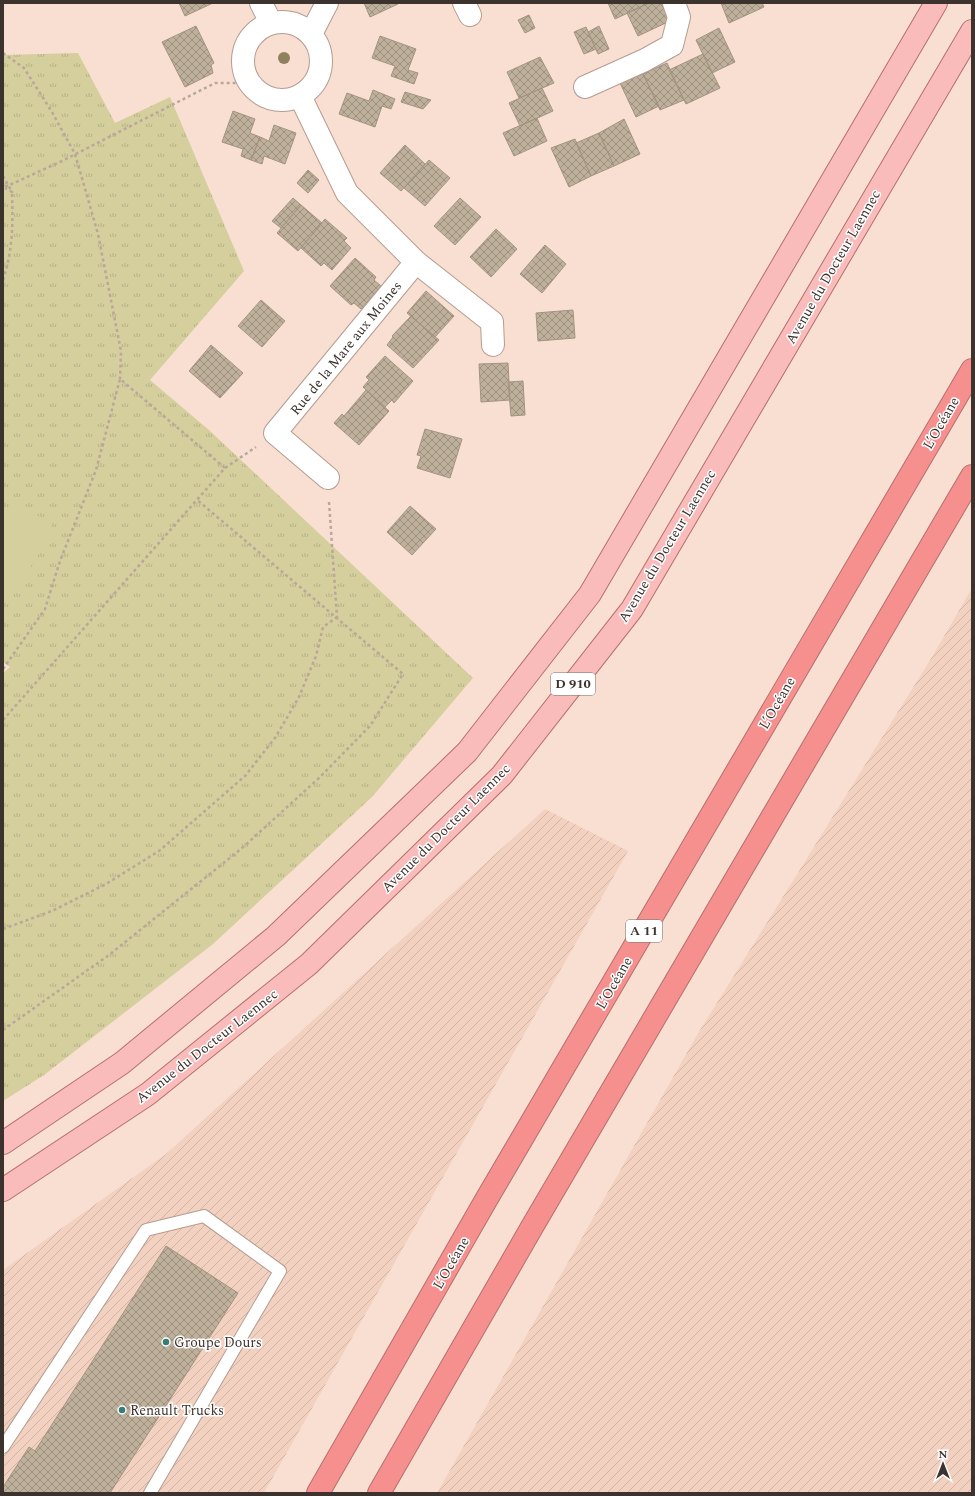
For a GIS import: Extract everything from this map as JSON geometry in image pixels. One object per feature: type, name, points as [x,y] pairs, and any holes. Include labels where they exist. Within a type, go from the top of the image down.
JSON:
[{"type":"highway","name":"L’Océane","points":[[318,1493],[494,1187],[972,370]]},
{"type":"highway","points":[[379,1493],[536,1220],[972,476]]},
{"type":"main road","name":"D 910","points":[[3,1143],[122,1063],[276,936],[467,752],[590,594],[936,3]]},
{"type":"main road","name":"Avenue du Docteur Laennec","points":[[3,1190],[148,1094],[309,964],[502,775],[632,609],[972,31]]},
{"type":"street","points":[[261,3],[271,23]]},
{"type":"street","points":[[311,34],[327,3]]},
{"type":"street","points":[[585,87],[645,60],[672,45],[679,17],[674,3]]},
{"type":"street","points":[[285,22],[298,25],[311,34],[318,45],[322,61],[319,75],[312,86],[300,96],[287,100],[272,99],[259,93],[249,84],[244,71],[243,57],[245,47],[252,35],[263,26],[271,23],[285,22]]},
{"type":"street","points":[[300,96],[346,193],[416,262],[492,322],[493,345]]},
{"type":"street","name":"Rue de la Mare aux Moines","points":[[275,433],[416,262]]},
{"type":"street","points":[[275,433],[328,478]]},
{"type":"lane","points":[[3,1447],[146,1230],[204,1216],[280,1271],[150,1493]]},
{"type":"path","points":[[3,53],[24,68],[76,154],[98,234],[121,352],[120,379],[96,470],[60,562],[45,609],[3,669]]},
{"type":"path","points":[[12,192],[5,187],[76,154],[215,84],[249,84]]},
{"type":"path","points":[[3,176],[12,192],[13,234],[3,280]]},
{"type":"path","points":[[120,379],[225,468]]},
{"type":"path","points":[[3,720],[196,499],[225,468],[275,433]]},
{"type":"path","points":[[328,478],[337,617]]},
{"type":"path","points":[[3,1030],[109,955],[241,849],[319,778],[370,726],[403,674],[196,499]]},
{"type":"path","points":[[3,928],[52,911],[106,884],[159,851],[245,776],[275,738],[299,697],[316,656],[323,627],[337,617]]},
{"type":"shaded area","points":[[972,588],[972,1493],[437,1493],[697,1035],[932,657]]},
{"type":"shaded area","points":[[545,809],[628,851],[264,1493],[3,1493],[3,1270],[166,1154]]},
{"type":"green space","points":[[78,53],[115,123],[170,97],[244,271],[150,380],[209,430],[473,678],[372,797],[213,944],[44,1075],[3,1101],[3,673],[10,667],[3,662],[3,55]]},
{"type":"green space","points":[[23,506],[51,524],[52,533],[14,593],[5,595],[3,594],[3,525],[13,508]]},
{"type":"building","points":[[179,3],[213,3],[185,16]]},
{"type":"building","points":[[364,3],[398,3],[398,4],[370,17]]},
{"type":"building","points":[[608,3],[649,3],[615,19]]},
{"type":"building","points":[[649,3],[664,3],[672,20],[638,36],[627,13]]},
{"type":"building","points":[[721,3],[762,3],[764,7],[729,23]]},
{"type":"building","points":[[529,15],[535,28],[525,33],[518,20]]},
{"type":"building","points":[[196,26],[214,63],[211,65],[213,73],[185,87],[162,42]]},
{"type":"building","points":[[599,26],[609,49],[598,54],[588,32]]},
{"type":"building","points":[[586,27],[596,49],[584,54],[574,32]]},
{"type":"building","points":[[719,28],[735,62],[712,73],[696,40]]},
{"type":"building","points":[[380,36],[416,49],[408,70],[418,73],[414,84],[391,76],[395,66],[372,58]]},
{"type":"building","points":[[703,54],[720,88],[686,104],[669,70]]},
{"type":"building","points":[[540,57],[554,83],[519,98],[507,72]]},
{"type":"building","points":[[667,63],[684,100],[660,110],[643,74]]},
{"type":"building","points":[[643,74],[659,106],[636,117],[620,83],[634,76]]},
{"type":"building","points":[[542,88],[553,111],[520,126],[509,103]]},
{"type":"building","points":[[373,90],[395,99],[391,109],[382,106],[375,127],[339,114],[347,93],[369,101]]},
{"type":"building","points":[[405,92],[431,100],[423,109],[401,102]]},
{"type":"building","points":[[233,111],[255,119],[250,133],[260,137],[251,160],[241,156],[243,149],[222,142]]},
{"type":"building","points":[[537,118],[547,141],[514,156],[503,133]]},
{"type":"building","points":[[624,119],[640,154],[614,166],[599,133]]},
{"type":"building","points":[[274,125],[296,133],[285,164],[264,156],[262,164],[251,160],[260,137],[269,141]]},
{"type":"building","points":[[599,133],[614,166],[591,176],[576,143]]},
{"type":"building","points":[[575,139],[591,176],[569,187],[551,148]]},
{"type":"building","points":[[405,145],[425,164],[401,191],[380,173]]},
{"type":"building","points":[[429,160],[450,178],[425,206],[404,188]]},
{"type":"building","points":[[308,170],[319,180],[308,193],[297,183]]},
{"type":"building","points":[[293,198],[301,205],[281,228],[272,221]]},
{"type":"building","points":[[460,198],[481,217],[455,245],[434,226]]},
{"type":"building","points":[[301,205],[322,223],[298,251],[277,233]]},
{"type":"building","points":[[325,219],[347,238],[344,241],[351,248],[332,270],[324,263],[321,266],[301,248]]},
{"type":"building","points":[[496,229],[517,249],[491,277],[470,257]]},
{"type":"building","points":[[545,245],[566,264],[542,293],[520,274]]},
{"type":"building","points":[[355,258],[376,277],[374,280],[381,286],[361,309],[354,303],[351,305],[330,286]]},
{"type":"building","points":[[426,291],[454,316],[435,337],[407,313]]},
{"type":"building","points":[[261,300],[285,321],[262,347],[238,326]]},
{"type":"building","points":[[573,310],[575,338],[538,341],[536,313]]},
{"type":"building","points":[[411,316],[439,340],[413,368],[387,345],[393,337],[392,336]]},
{"type":"building","points":[[211,345],[243,373],[220,398],[189,371]]},
{"type":"building","points":[[385,356],[413,381],[394,403],[392,400],[385,407],[363,387],[369,380],[366,377]]},
{"type":"building","points":[[508,363],[510,400],[481,402],[479,364]]},
{"type":"building","points":[[523,381],[525,415],[511,416],[508,382]]},
{"type":"building","points":[[366,390],[389,411],[359,445],[334,423],[342,414],[344,416]]},
{"type":"building","points":[[425,429],[462,439],[450,478],[417,468],[421,456],[417,455]]},
{"type":"building","points":[[410,506],[436,529],[412,555],[387,532]]},
{"type":"building","points":[[166,1246],[238,1293],[110,1493],[3,1493],[3,1487],[29,1447],[35,1451]]},
{"type":"place","name":"Groupe Dours","points":[[166,1342]]},
{"type":"place","name":"Renault Trucks","points":[[122,1410]]}]
